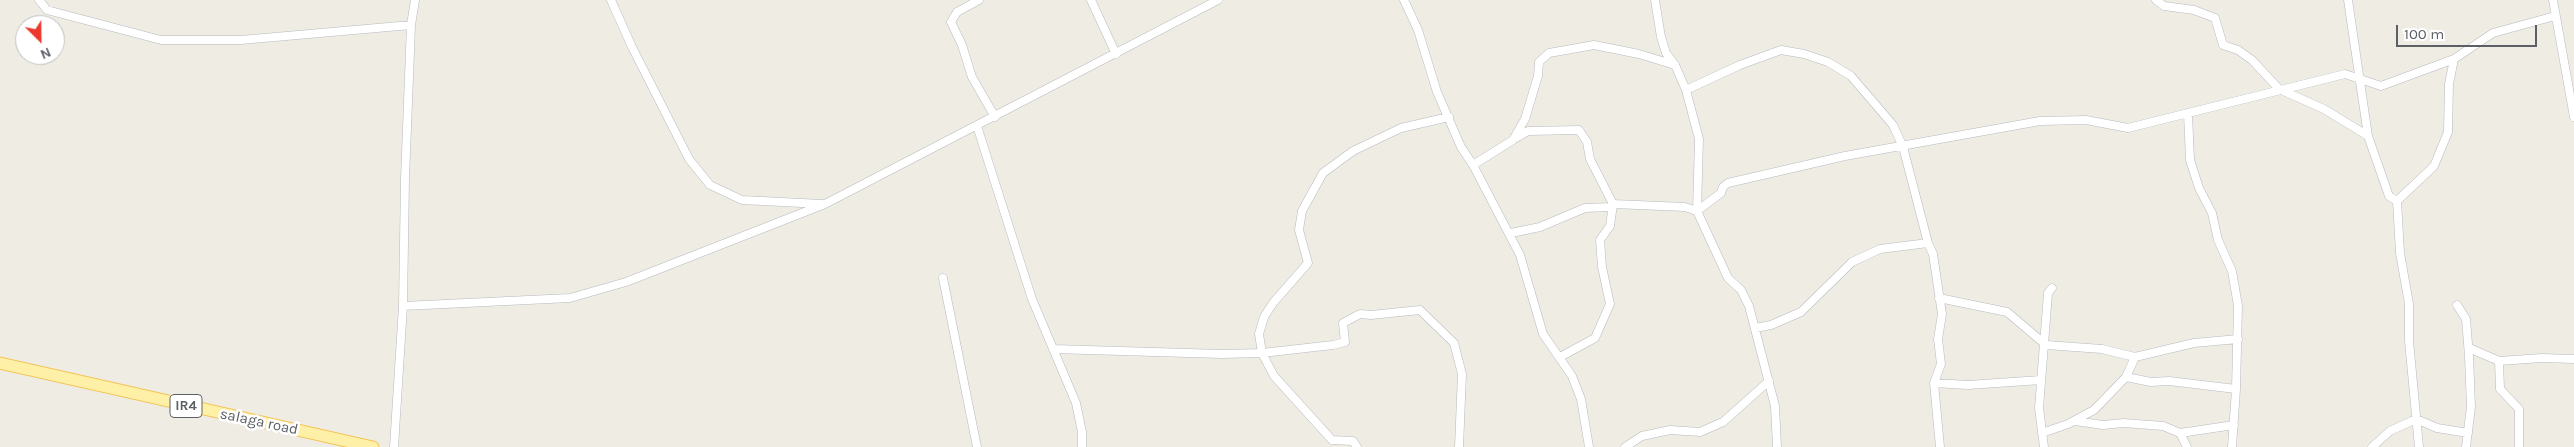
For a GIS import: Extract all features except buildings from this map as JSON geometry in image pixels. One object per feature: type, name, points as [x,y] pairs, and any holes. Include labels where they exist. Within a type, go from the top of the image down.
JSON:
[{"type":"main road","name":"salaga road","points":[[0,363],[373,447]]},
{"type":"street","points":[[39,0],[47,10],[161,40],[241,40],[411,25]]},
{"type":"street","points":[[394,447],[403,306],[405,179],[411,25],[416,0]]},
{"type":"street","points":[[611,0],[632,47],[689,159],[710,185],[742,200],[825,204]]},
{"type":"street","points":[[979,0],[957,12],[951,22],[962,45],[972,77],[994,116]]},
{"type":"street","points":[[1091,0],[1116,54]]},
{"type":"street","points":[[403,306],[570,298],[626,282],[825,204],[1218,0]]},
{"type":"street","points":[[1404,0],[1424,46],[1437,92],[1461,147],[1473,165],[1496,212],[1511,233],[1531,286],[1543,334],[1572,376],[1581,399],[1589,447]]},
{"type":"street","points":[[1655,0],[1660,37],[1666,53],[1675,66],[1686,90],[1699,139],[1697,212],[1728,278],[1740,290],[1749,306],[1776,406],[1777,447]]},
{"type":"street","points":[[2156,0],[2164,6],[2194,10],[2215,18],[2223,45],[2238,50],[2252,60],[2279,89],[2324,109],[2368,136]]},
{"type":"street","points":[[2348,0],[2368,136],[2389,196],[2397,202]]},
{"type":"street","points":[[2553,0],[2564,60],[2571,78],[2574,117]]},
{"type":"street","points":[[1697,212],[1721,192],[1728,183],[1845,156],[1903,147],[2040,120],[2086,120],[2128,128],[2279,89],[2346,74],[2382,86],[2454,59],[2493,33],[2555,16]]},
{"type":"street","points":[[1513,140],[1525,119],[1538,76],[1539,62],[1549,53],[1594,45],[1639,54],[1675,66]]},
{"type":"street","points":[[1686,90],[1709,78],[1782,50],[1804,54],[1828,62],[1851,76],[1893,125],[1903,147],[1928,243],[1933,254],[1942,314],[1938,339],[1941,364],[1934,384],[1940,447]]},
{"type":"street","points":[[2419,447],[2409,341],[2409,304],[2400,253],[2397,202],[2434,166],[2448,132],[2449,84],[2454,59]]},
{"type":"street","points":[[2564,60],[2574,60]]},
{"type":"street","points":[[2188,114],[2190,160],[2199,188],[2212,213],[2218,240],[2232,271],[2238,306],[2236,389],[2232,447]]},
{"type":"street","points":[[1357,447],[1353,441],[1332,440],[1274,376],[1262,353],[1259,334],[1264,317],[1273,302],[1308,263],[1300,230],[1302,211],[1323,173],[1353,151],[1401,128],[1449,117]]},
{"type":"street","points":[[977,126],[1032,299],[1076,403],[1082,432],[1082,447]]},
{"type":"street","points":[[1473,165],[1528,131],[1579,130],[1587,142],[1590,159],[1612,205],[1610,226],[1600,240],[1602,267],[1610,304],[1595,338],[1560,357]]},
{"type":"street","points":[[1511,233],[1540,227],[1585,208],[1612,205],[1685,207],[1697,212]]},
{"type":"street","points":[[1755,328],[1771,325],[1801,312],[1852,262],[1880,249],[1928,243]]},
{"type":"street","points":[[943,278],[976,447]]},
{"type":"street","points":[[2044,447],[2039,408],[2040,380],[2046,345],[2048,293],[2052,288]]},
{"type":"street","points":[[1939,298],[2007,312],[2046,345],[2102,349],[2136,357],[2194,343],[2238,339]]},
{"type":"street","points":[[2457,305],[2466,319],[2469,348],[2471,407],[2466,447]]},
{"type":"street","points":[[1053,349],[1178,353],[1262,353],[1334,345],[1345,342],[1342,323],[1360,314],[1372,315],[1420,310],[1454,343],[1462,374],[1458,447]]},
{"type":"street","points":[[2469,348],[2500,361],[2542,358],[2574,359]]},
{"type":"street","points":[[2042,433],[2094,410],[2126,376],[2136,357]]},
{"type":"street","points":[[2500,361],[2500,389],[2519,409],[2519,447]]},
{"type":"street","points":[[2126,376],[2151,382],[2169,381],[2236,389]]},
{"type":"street","points":[[1934,384],[1968,385],[2040,380]]},
{"type":"street","points":[[1625,447],[1642,436],[1670,430],[1700,432],[1723,422],[1769,381]]},
{"type":"street","points":[[2372,447],[2390,431],[2416,419],[2437,428],[2468,433]]},
{"type":"street","points":[[2075,420],[2103,425],[2124,423],[2163,426],[2180,433],[2234,425]]},
{"type":"street","points":[[2180,433],[2187,447]]}]
